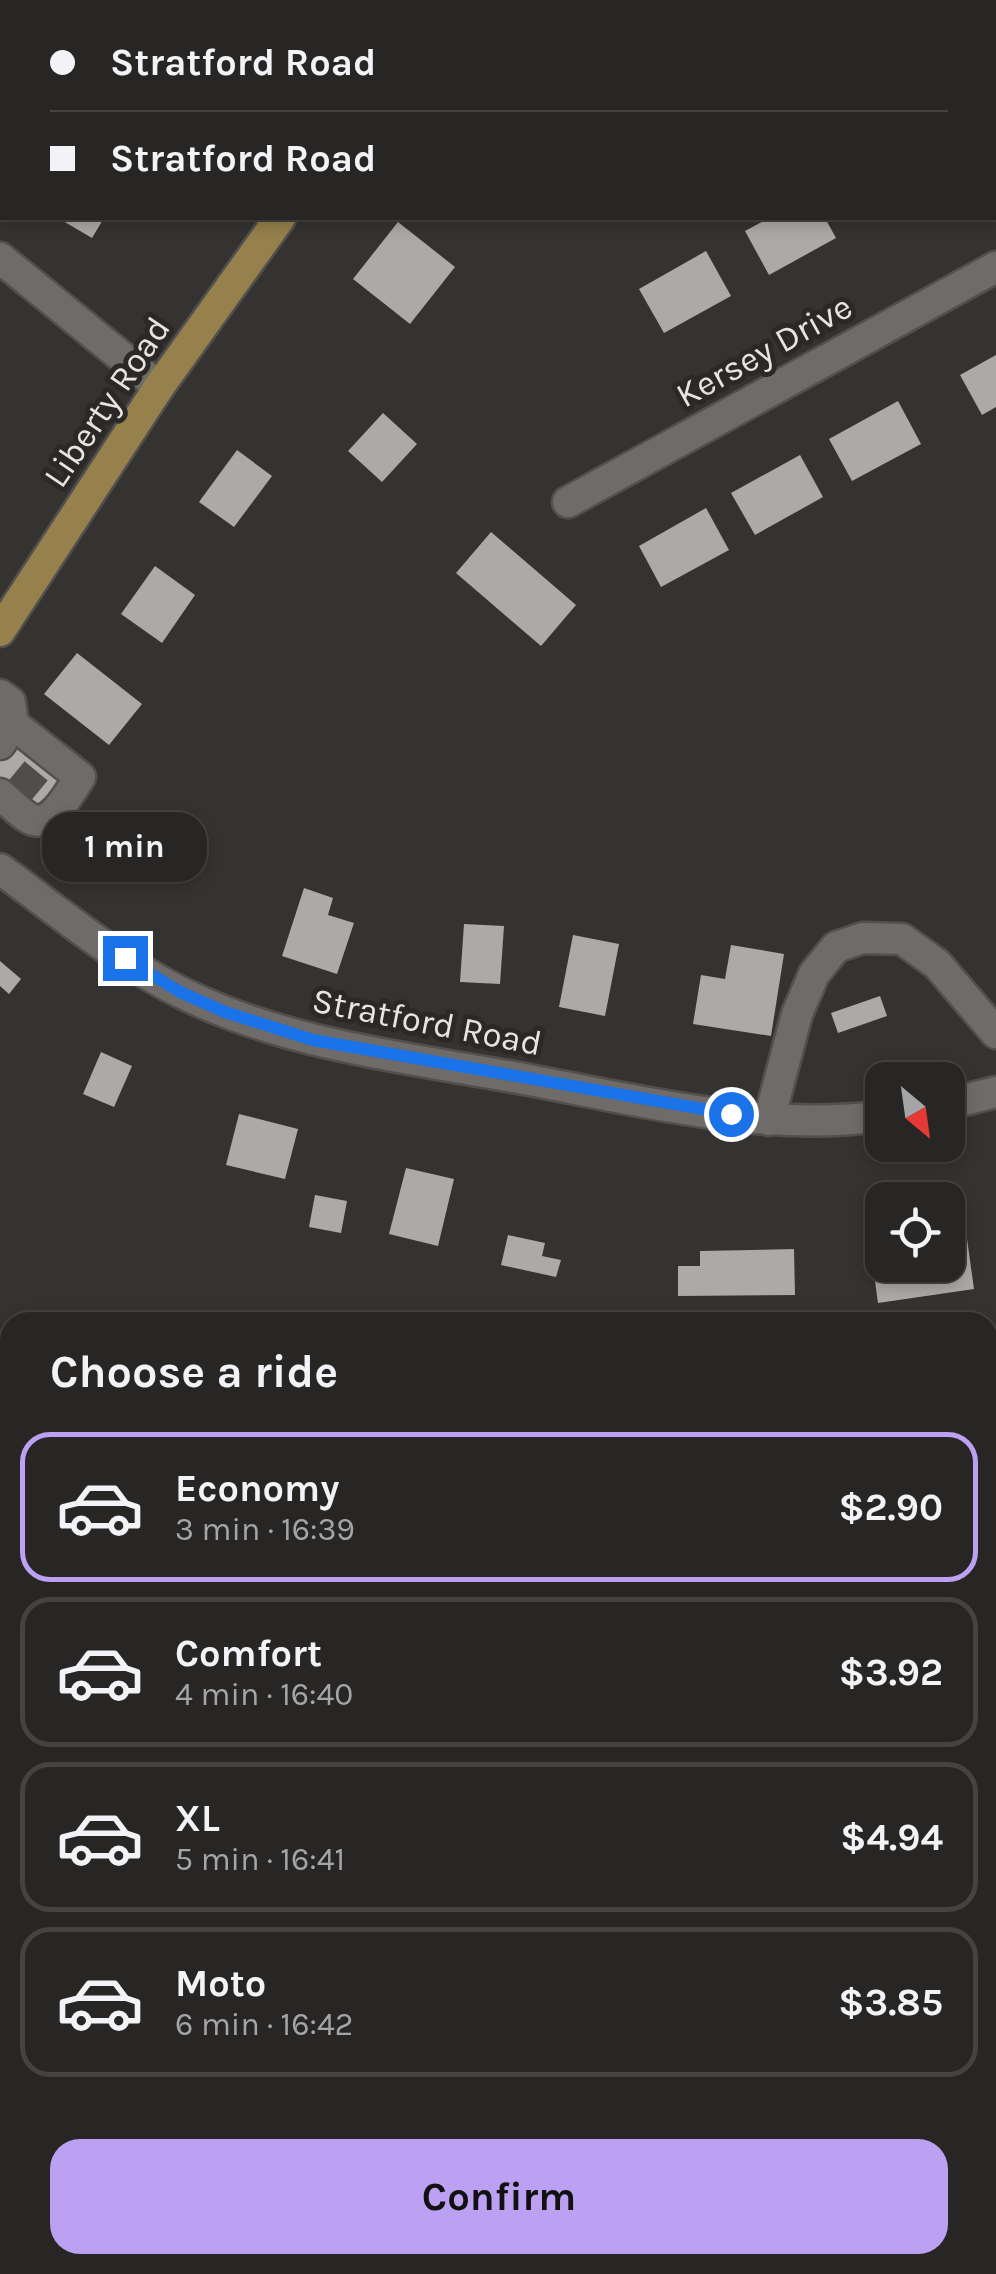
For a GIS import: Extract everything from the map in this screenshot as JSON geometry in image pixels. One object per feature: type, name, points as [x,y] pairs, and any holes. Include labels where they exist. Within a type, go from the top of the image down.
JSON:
[{"type":"main road","name":"Liberty Road","points":[[0,630],[159,387],[279,220]]},
{"type":"street","points":[[0,258],[159,387]]},
{"type":"street","name":"Kersey Drive","points":[[568,502],[996,267]]},
{"type":"street","points":[[0,695],[10,702],[7,734],[80,777],[53,814],[44,820],[33,820],[7,801]]},
{"type":"street","name":"Stratford Road","points":[[0,869],[98,940],[180,992],[242,1018],[313,1040],[636,1100],[769,1120],[838,1122],[865,1118]]},
{"type":"street","points":[[769,1120],[798,1014],[814,974],[836,947],[863,938],[902,938],[937,964],[996,1033]]},
{"type":"street","points":[[965,1100],[996,1092]]},
{"type":"building","points":[[61,220],[103,220],[92,238]]},
{"type":"building","points":[[765,220],[826,220],[836,238],[769,275],[745,231]]},
{"type":"building","points":[[398,222],[455,267],[410,324],[353,279]]},
{"type":"building","points":[[706,251],[731,296],[664,333],[639,289]]},
{"type":"building","points":[[996,355],[996,407],[982,415],[960,375]]},
{"type":"building","points":[[898,401],[921,444],[852,481],[829,439]]},
{"type":"building","points":[[383,413],[417,444],[382,482],[348,451]]},
{"type":"building","points":[[237,450],[272,476],[234,527],[199,502]]},
{"type":"building","points":[[800,455],[823,497],[755,535],[731,493]]},
{"type":"building","points":[[706,508],[729,550],[661,587],[639,546]]},
{"type":"building","points":[[491,532],[576,605],[541,646],[456,573]]},
{"type":"building","points":[[155,566],[195,595],[162,643],[121,614]]},
{"type":"building","points":[[77,653],[142,704],[109,745],[44,694]]},
{"type":"building","points":[[9,741],[67,785],[45,815],[0,780],[0,752]]},
{"type":"building","points":[[304,888],[333,898],[328,915],[354,923],[337,974],[282,956]]},
{"type":"building","points":[[464,924],[504,926],[500,984],[460,982]]},
{"type":"building","points":[[573,935],[619,944],[605,1016],[559,1007]]},
{"type":"building","points":[[731,945],[784,954],[771,1036],[693,1024],[701,975],[725,979]]},
{"type":"building","points":[[0,961],[21,979],[9,994],[0,986]]},
{"type":"building","points":[[880,996],[887,1016],[838,1033],[831,1013]]},
{"type":"building","points":[[101,1052],[132,1066],[114,1107],[83,1094]]},
{"type":"building","points":[[239,1114],[298,1129],[285,1179],[226,1165]]},
{"type":"building","points":[[406,1168],[454,1179],[438,1246],[389,1234]]},
{"type":"building","points":[[315,1195],[347,1201],[341,1233],[309,1227]]},
{"type":"building","points":[[965,1224],[974,1289],[878,1303],[875,1282],[965,1282]]},
{"type":"building","points":[[508,1235],[545,1243],[542,1256],[561,1260],[556,1277],[501,1265]]},
{"type":"building","points":[[794,1249],[795,1295],[678,1296],[678,1266],[700,1266],[700,1251]]},
{"type":"tunnel","points":[[17,794],[41,765]]},
{"type":"route","points":[[125,958],[180,992],[225,1012],[313,1040],[731,1114]]}]
